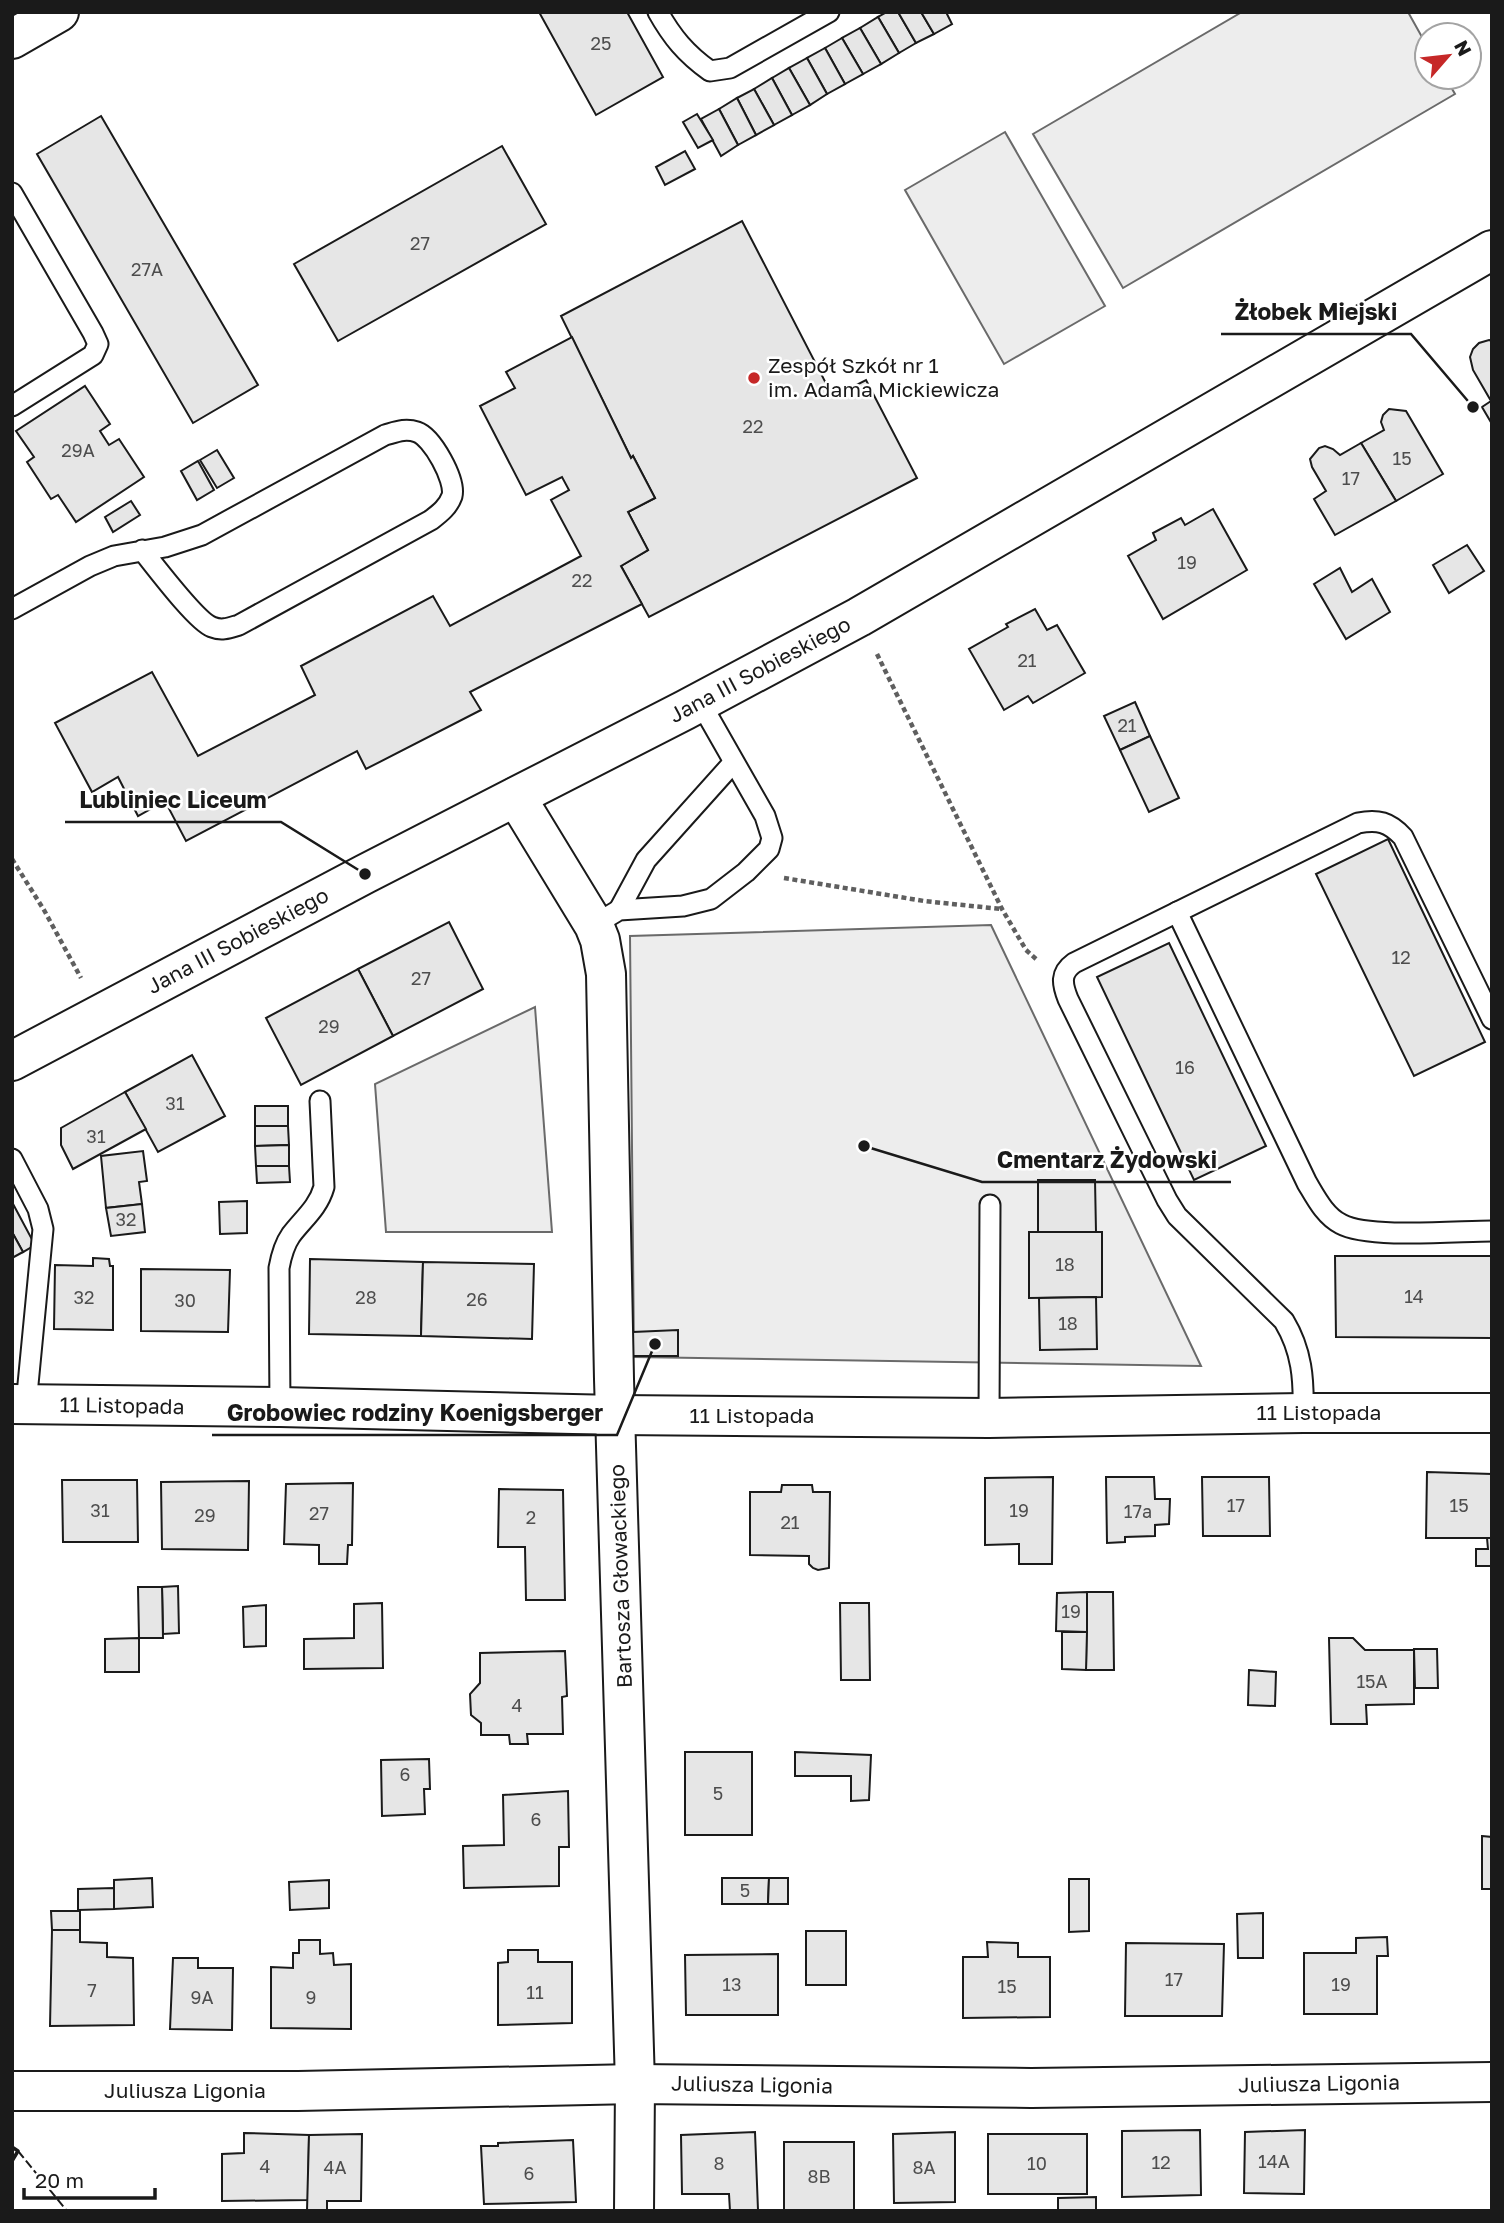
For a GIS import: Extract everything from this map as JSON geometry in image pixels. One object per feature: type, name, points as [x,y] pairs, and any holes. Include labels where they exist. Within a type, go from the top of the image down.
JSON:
[{"type":"street","points":[[12,39],[59,12]]},
{"type":"street","name":"Jana III Sobieskiego","points":[[17,1047],[516,797],[859,617],[1492,250]]},
{"type":"street","name":"Bartosza Głowackiego","points":[[516,797],[606,917],[602,947],[606,974],[635,2084],[634,2211]]},
{"type":"street","name":"11 Listopada","points":[[19,1405],[989,1418],[1492,1413]]},
{"type":"street","name":"Juliusza Ligonia","points":[[12,2091],[298,2091],[635,2084],[1031,2088],[1492,2082]]},
{"type":"lane","points":[[658,12],[671,35],[690,57],[709,71],[730,68],[829,12]]},
{"type":"lane","points":[[12,193],[98,344],[93,355],[12,406]]},
{"type":"lane","points":[[12,609],[90,566],[114,556],[142,550],[184,542],[202,535],[385,435],[402,429],[418,432],[430,442],[450,476],[453,493],[447,507],[431,520],[239,625],[223,629],[210,627],[199,617],[142,550]]},
{"type":"lane","points":[[606,917],[710,900],[746,872],[769,849],[772,838],[765,816],[700,702]]},
{"type":"lane","points":[[606,917],[646,860],[733,763]]},
{"type":"lane","points":[[1303,1413],[1304,1380],[1294,1338],[1284,1321],[1177,1216],[1167,1200],[1068,999],[1063,987],[1067,968],[1359,823],[1375,820],[1391,825],[1403,837],[1492,1019]]},
{"type":"lane","points":[[1177,912],[1307,1183],[1327,1214],[1340,1224],[1369,1232],[1492,1231]]},
{"type":"lane","points":[[279,1407],[279,1268],[290,1237],[313,1210],[324,1187],[320,1101]]},
{"type":"lane","points":[[12,1159],[38,1209],[43,1229],[19,1405]]},
{"type":"lane","points":[[989,1418],[990,1205]]},
{"type":"path","points":[[859,617],[1002,909],[1026,950],[1040,964],[1063,977]]},
{"type":"path","points":[[12,859],[44,910],[83,982]]},
{"type":"path","points":[[746,872],[923,901],[1002,909]]},
{"type":"shaded area","points":[[1242,12],[1408,12],[1413,21],[1413,91],[1453,91],[1455,94],[1123,288],[1033,134]]},
{"type":"shaded area","points":[[1005,132],[1105,306],[1004,364],[905,190]]},
{"type":"shaded area","points":[[991,925],[1201,1366],[634,1357],[630,936]]},
{"type":"shaded area","points":[[535,1007],[552,1232],[386,1232],[375,1084]]},
{"type":"building","points":[[539,12],[627,12],[663,77],[596,115]]},
{"type":"building","points":[[887,12],[898,12],[916,43],[899,53],[878,17]]},
{"type":"building","points":[[898,12],[921,12],[934,34],[916,43]]},
{"type":"building","points":[[921,12],[946,12],[952,24],[934,34]]},
{"type":"building","points":[[878,17],[899,53],[881,64],[860,28]]},
{"type":"building","points":[[860,28],[881,64],[863,74],[842,38]]},
{"type":"building","points":[[842,38],[863,74],[845,84],[825,48]]},
{"type":"building","points":[[825,48],[845,84],[827,94],[807,58]]},
{"type":"building","points":[[807,58],[827,94],[810,105],[789,68]]},
{"type":"building","points":[[789,68],[810,105],[792,115],[772,78]]},
{"type":"building","points":[[772,78],[792,115],[774,125],[754,89]]},
{"type":"building","points":[[754,89],[774,125],[756,135],[737,98]]},
{"type":"building","points":[[737,98],[756,135],[738,145],[719,109]]},
{"type":"building","points":[[719,109],[738,145],[721,156],[701,119]]},
{"type":"building","points":[[697,114],[713,140],[698,148],[683,122]]},
{"type":"building","points":[[101,116],[258,385],[193,423],[37,154]]},
{"type":"building","points":[[502,146],[546,224],[338,341],[294,264]]},
{"type":"building","points":[[685,151],[695,169],[665,185],[656,167]]},
{"type":"building","points":[[742,221],[833,397],[866,380],[917,478],[649,617],[621,566],[648,550],[628,512],[655,498],[633,456],[631,458],[561,316]]},
{"type":"building","points":[[572,337],[631,458],[633,456],[655,498],[628,512],[648,550],[621,566],[642,604],[470,692],[481,710],[366,769],[357,751],[186,841],[165,801],[138,816],[118,777],[92,792],[55,723],[152,672],[198,756],[315,695],[301,666],[433,596],[450,626],[581,556],[551,500],[569,490],[562,477],[526,495],[480,406],[515,388],[506,372]]},
{"type":"building","points":[[1492,341],[1492,424],[1482,407],[1491,401],[1473,370],[1470,357],[1479,343]]},
{"type":"building","points":[[85,386],[110,424],[100,431],[109,445],[119,439],[144,477],[76,522],[58,495],[51,499],[27,462],[34,457],[16,431]]},
{"type":"building","points":[[1389,409],[1406,411],[1443,474],[1396,501],[1361,443],[1384,430],[1381,422]]},
{"type":"building","points":[[1361,443],[1396,501],[1335,535],[1314,499],[1326,491],[1310,459],[1319,448],[1325,446],[1340,455]]},
{"type":"building","points":[[217,450],[234,478],[217,488],[200,460]]},
{"type":"building","points":[[198,461],[214,490],[197,500],[181,471]]},
{"type":"building","points":[[131,501],[140,515],[113,532],[105,517]]},
{"type":"building","points":[[1213,509],[1247,570],[1163,619],[1128,556],[1156,540],[1153,533],[1181,518],[1185,525]]},
{"type":"building","points":[[1467,545],[1484,571],[1449,593],[1433,565]]},
{"type":"building","points":[[1340,568],[1352,592],[1372,579],[1390,612],[1346,639],[1314,584]]},
{"type":"building","points":[[1035,609],[1047,630],[1057,625],[1085,673],[1033,703],[1028,696],[1004,710],[969,649],[1008,627],[1006,624]]},
{"type":"building","points":[[1135,702],[1150,736],[1120,750],[1104,716]]},
{"type":"building","points":[[1150,736],[1179,798],[1149,812],[1120,750]]},
{"type":"building","points":[[1388,839],[1485,1042],[1414,1076],[1316,874]]},
{"type":"building","points":[[449,922],[483,989],[393,1036],[358,969]]},
{"type":"building","points":[[1169,943],[1266,1146],[1194,1180],[1097,977]]},
{"type":"building","points":[[358,969],[393,1036],[301,1085],[266,1018]]},
{"type":"building","points":[[192,1055],[225,1116],[158,1152],[125,1092]]},
{"type":"building","points":[[125,1092],[146,1129],[73,1169],[61,1145],[61,1128]]},
{"type":"building","points":[[255,1106],[288,1106],[288,1126],[255,1126]]},
{"type":"building","points":[[255,1126],[288,1126],[289,1145],[255,1146]]},
{"type":"building","points":[[289,1145],[289,1166],[256,1166],[255,1146]]},
{"type":"building","points":[[143,1151],[147,1181],[139,1182],[142,1204],[106,1208],[101,1156]]},
{"type":"building","points":[[256,1166],[289,1166],[290,1182],[257,1183]]},
{"type":"building","points":[[1038,1180],[1095,1180],[1096,1232],[1038,1232]]},
{"type":"building","points":[[247,1201],[247,1233],[220,1234],[219,1202]]},
{"type":"building","points":[[12,1202],[35,1245],[23,1252],[12,1232]]},
{"type":"building","points":[[142,1204],[145,1232],[111,1236],[106,1208]]},
{"type":"building","points":[[12,1232],[23,1252],[12,1258]]},
{"type":"building","points":[[1029,1232],[1102,1232],[1102,1297],[1029,1298]]},
{"type":"building","points":[[1335,1256],[1492,1256],[1492,1338],[1336,1337]]},
{"type":"building","points":[[93,1258],[109,1259],[110,1266],[113,1266],[113,1330],[54,1329],[55,1265],[93,1266]]},
{"type":"building","points":[[310,1259],[423,1262],[421,1336],[309,1334]]},
{"type":"building","points":[[423,1262],[534,1264],[532,1339],[421,1336]]},
{"type":"building","points":[[141,1269],[230,1270],[228,1332],[141,1331]]},
{"type":"building","points":[[1096,1297],[1097,1349],[1040,1350],[1039,1298]]},
{"type":"building","points":[[678,1330],[678,1356],[633,1356],[633,1332]]},
{"type":"building","points":[[1427,1472],[1492,1474],[1492,1538],[1426,1538]]},
{"type":"building","points":[[1053,1477],[1052,1564],[1019,1564],[1019,1544],[985,1545],[985,1478]]},
{"type":"building","points":[[1106,1477],[1154,1477],[1155,1499],[1170,1499],[1169,1524],[1155,1525],[1155,1536],[1125,1537],[1125,1542],[1107,1543]]},
{"type":"building","points":[[1202,1477],[1269,1477],[1270,1536],[1203,1536]]},
{"type":"building","points":[[62,1480],[137,1480],[138,1542],[63,1542]]},
{"type":"building","points":[[249,1481],[248,1550],[162,1549],[161,1482]]},
{"type":"building","points":[[353,1483],[352,1545],[348,1545],[347,1564],[319,1564],[319,1545],[284,1544],[286,1484]]},
{"type":"building","points":[[782,1485],[812,1485],[813,1492],[830,1492],[829,1568],[813,1568],[809,1564],[809,1556],[750,1555],[750,1492],[781,1492]]},
{"type":"building","points":[[499,1489],[563,1490],[565,1600],[526,1600],[525,1547],[498,1547]]},
{"type":"building","points":[[1487,1538],[1492,1538],[1492,1566],[1476,1566],[1476,1549],[1488,1549]]},
{"type":"building","points":[[178,1586],[179,1633],[163,1634],[162,1587]]},
{"type":"building","points":[[138,1587],[162,1587],[163,1638],[139,1638]]},
{"type":"building","points":[[1087,1592],[1113,1592],[1114,1670],[1086,1670]]},
{"type":"building","points":[[1087,1592],[1087,1632],[1056,1631],[1057,1593]]},
{"type":"building","points":[[382,1603],[383,1668],[304,1669],[304,1639],[354,1638],[354,1604]]},
{"type":"building","points":[[840,1603],[869,1603],[870,1680],[841,1680]]},
{"type":"building","points":[[266,1605],[266,1646],[244,1647],[243,1607]]},
{"type":"building","points":[[1062,1632],[1087,1632],[1086,1670],[1062,1669]]},
{"type":"building","points":[[139,1638],[139,1672],[105,1672],[105,1639]]},
{"type":"building","points":[[1329,1638],[1353,1638],[1365,1650],[1414,1650],[1414,1704],[1366,1705],[1367,1724],[1331,1724]]},
{"type":"building","points":[[1414,1649],[1437,1649],[1438,1688],[1415,1688]]},
{"type":"building","points":[[565,1651],[567,1696],[562,1697],[563,1734],[527,1734],[528,1744],[510,1744],[509,1735],[481,1735],[481,1723],[471,1715],[470,1694],[480,1683],[480,1653]]},
{"type":"building","points":[[1249,1670],[1276,1672],[1275,1706],[1248,1705]]},
{"type":"building","points":[[685,1752],[752,1752],[752,1835],[685,1835]]},
{"type":"building","points":[[795,1752],[871,1755],[869,1800],[851,1801],[851,1776],[795,1776]]},
{"type":"building","points":[[429,1759],[430,1789],[424,1789],[425,1814],[382,1816],[381,1760]]},
{"type":"building","points":[[568,1791],[569,1847],[559,1847],[559,1886],[464,1888],[463,1846],[504,1845],[503,1795]]},
{"type":"building","points":[[1482,1836],[1492,1837],[1492,1889],[1482,1889]]},
{"type":"building","points":[[152,1878],[153,1907],[114,1909],[114,1880]]},
{"type":"building","points":[[722,1878],[769,1878],[768,1904],[722,1904]]},
{"type":"building","points":[[769,1878],[788,1878],[788,1904],[768,1904]]},
{"type":"building","points":[[1069,1879],[1089,1879],[1089,1931],[1069,1932]]},
{"type":"building","points":[[329,1880],[329,1908],[290,1910],[289,1882]]},
{"type":"building","points":[[114,1888],[114,1909],[78,1910],[78,1889]]},
{"type":"building","points":[[51,1911],[80,1911],[80,1930],[52,1930]]},
{"type":"building","points":[[1263,1913],[1263,1958],[1238,1958],[1237,1914]]},
{"type":"building","points":[[52,1930],[80,1930],[80,1942],[107,1943],[107,1957],[133,1958],[134,2025],[50,2026]]},
{"type":"building","points":[[806,1931],[846,1931],[846,1985],[806,1985]]},
{"type":"building","points":[[1387,1937],[1388,1956],[1377,1956],[1377,2014],[1304,2014],[1304,1953],[1356,1953],[1356,1938]]},
{"type":"building","points":[[299,1940],[320,1940],[320,1954],[333,1953],[334,1965],[351,1964],[351,2029],[271,2028],[271,1967],[293,1968],[293,1953],[299,1953]]},
{"type":"building","points":[[987,1942],[1018,1943],[1018,1957],[1050,1957],[1050,2017],[963,2018],[963,1957],[988,1957]]},
{"type":"building","points":[[1126,1943],[1224,1944],[1222,2016],[1125,2016]]},
{"type":"building","points":[[508,1950],[538,1950],[538,1962],[572,1962],[572,2023],[498,2025],[498,1963],[508,1962]]},
{"type":"building","points":[[778,1954],[778,2015],[686,2015],[685,1955]]},
{"type":"building","points":[[173,1958],[198,1958],[198,1968],[233,1968],[232,2030],[170,2029]]},
{"type":"building","points":[[1200,2130],[1201,2195],[1122,2197],[1122,2131]]},
{"type":"building","points":[[1305,2130],[1304,2194],[1244,2193],[1245,2132]]},
{"type":"building","points":[[755,2132],[758,2210],[730,2211],[729,2194],[682,2194],[681,2135]]},
{"type":"building","points":[[955,2132],[955,2202],[894,2203],[893,2134]]},
{"type":"building","points":[[244,2133],[309,2135],[308,2200],[222,2201],[222,2154],[244,2153]]},
{"type":"building","points":[[362,2134],[361,2201],[327,2201],[327,2211],[307,2211],[309,2135]]},
{"type":"building","points":[[988,2134],[1087,2134],[1087,2194],[988,2194]]},
{"type":"building","points":[[573,2140],[576,2202],[484,2204],[481,2146]]},
{"type":"building","points":[[784,2142],[854,2142],[854,2211],[784,2211]]},
{"type":"building","points":[[1096,2197],[1096,2211],[1058,2211],[1058,2198]]},
{"type":"fence","points":[[18,2151],[67,2211]]},
{"type":"wall","points":[[12,2147],[18,2151],[12,2161]]},
{"type":"place","name":"Zespół Szkół nr 1 im. Adama Mickiewicza","points":[[754,378]]},
{"type":"place","name":"Żłobek Miejski","points":[[1473,407]]},
{"type":"place","name":"Lubliniec Liceum","points":[[365,874]]},
{"type":"place","name":"Cmentarz Żydowski","points":[[864,1146]]},
{"type":"place","name":"Grobowiec rodziny Koenigsberger","points":[[655,1344]]}]
